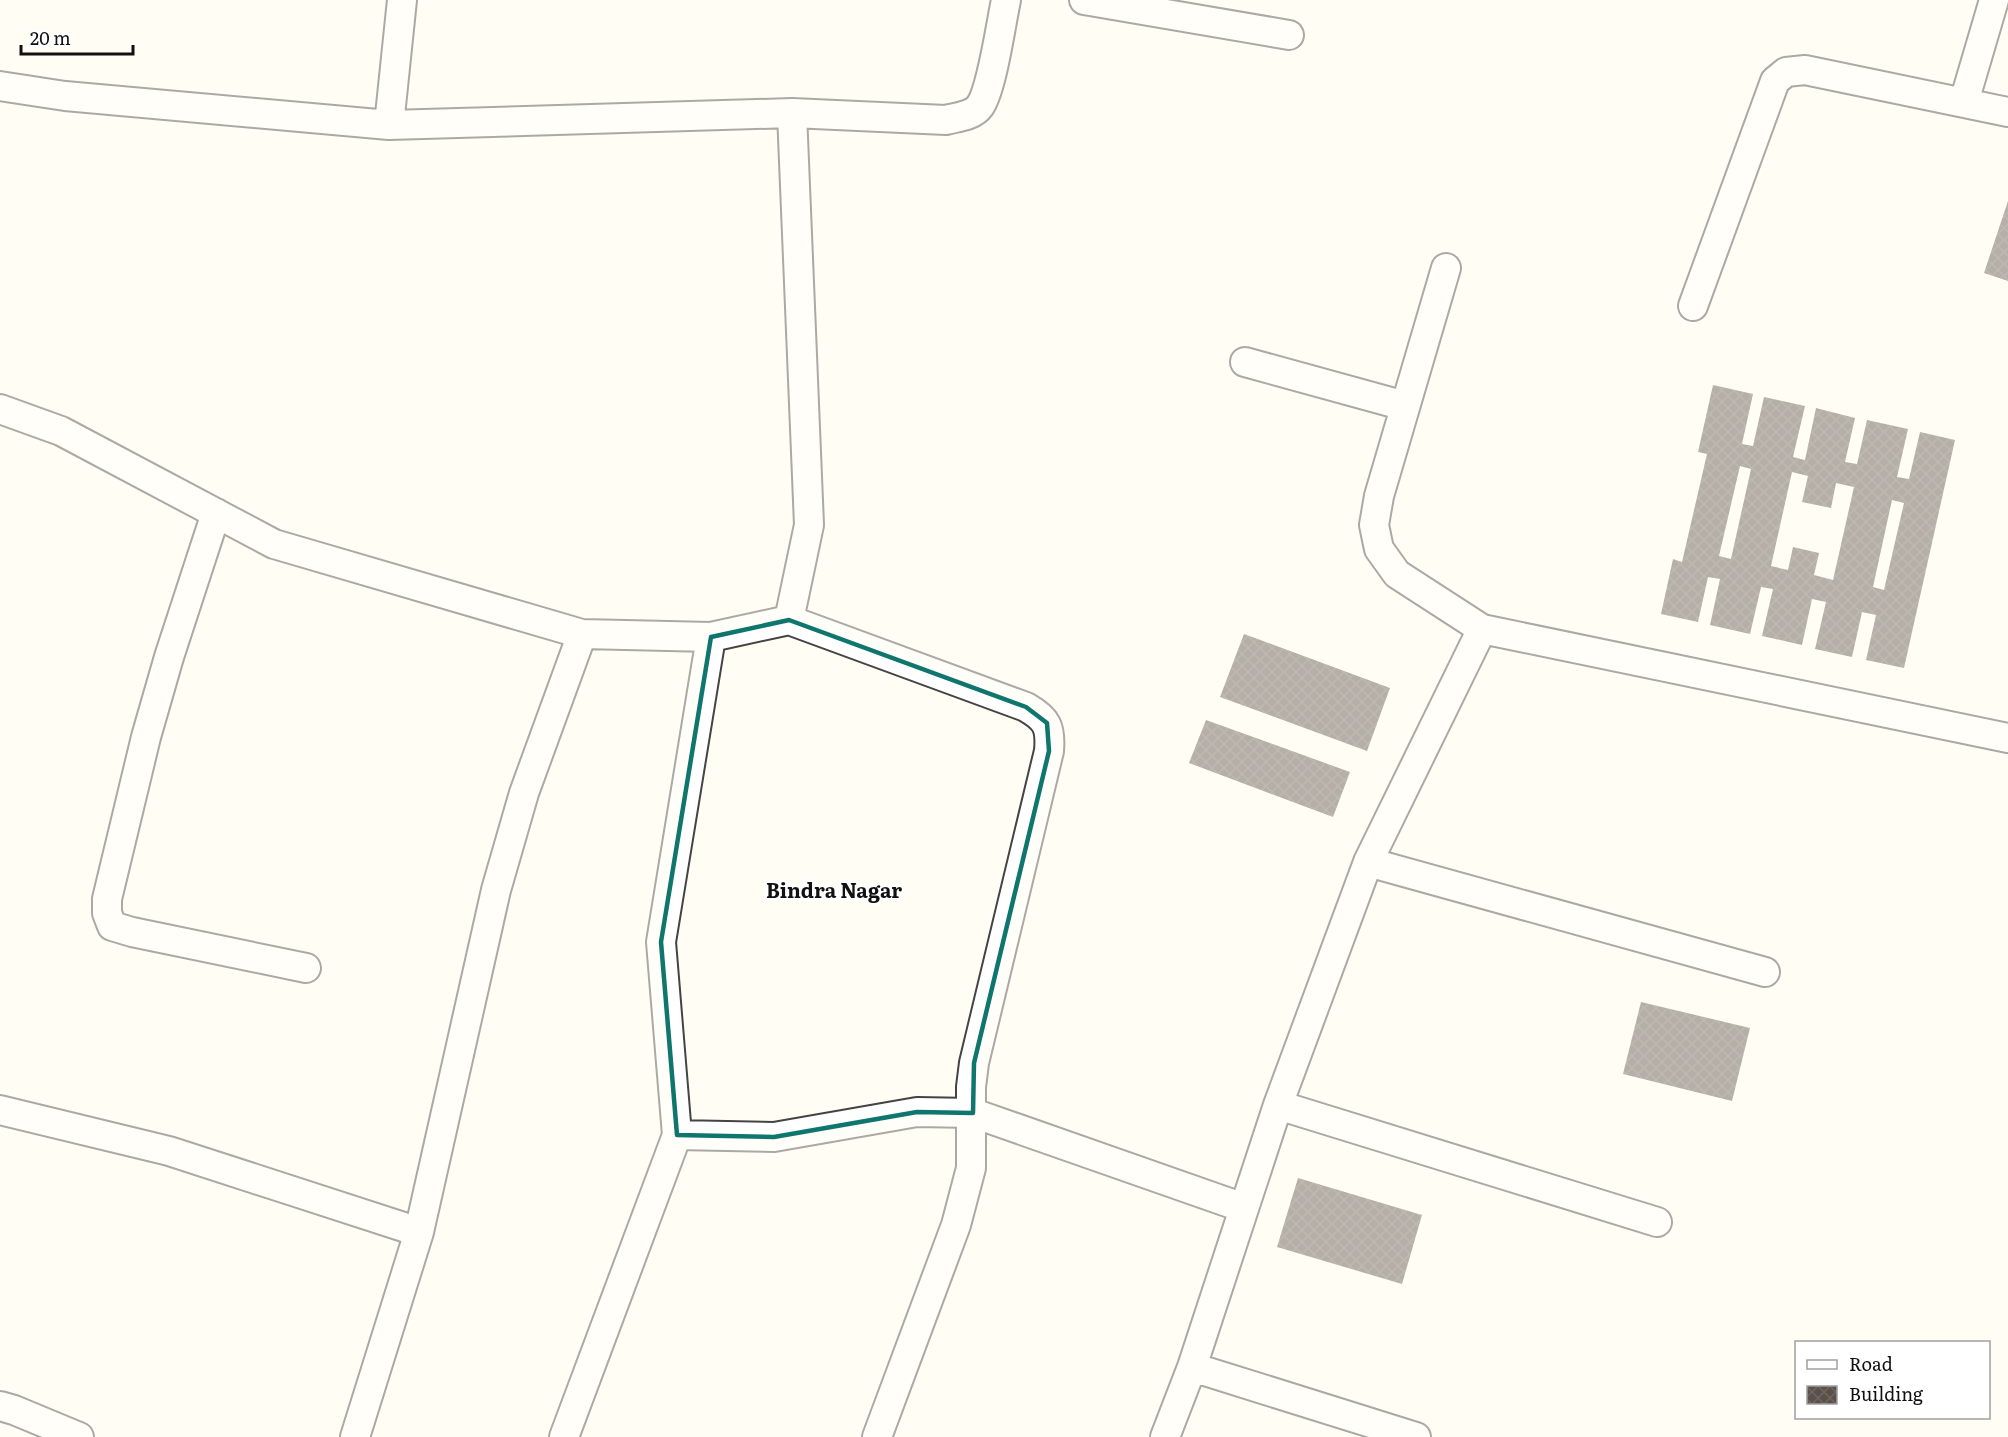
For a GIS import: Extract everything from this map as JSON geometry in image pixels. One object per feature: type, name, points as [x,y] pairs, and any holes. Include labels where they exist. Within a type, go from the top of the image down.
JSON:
[{"type":"street","points":[[389,125],[402,0]]},
{"type":"street","points":[[0,86],[65,96],[389,125],[792,113],[946,120],[965,116],[979,108],[987,93],[1006,0]]},
{"type":"street","points":[[1084,0],[1289,36]]},
{"type":"street","points":[[1964,102],[1994,0]]},
{"type":"street","points":[[1693,306],[1775,81],[1786,72],[1805,70],[2008,112]]},
{"type":"street","points":[[789,620],[810,525],[792,113]]},
{"type":"street","points":[[1446,268],[1379,496],[1374,525],[1379,549],[1397,574],[1482,629],[2008,738]]},
{"type":"street","points":[[1245,362],[1405,406]]},
{"type":"street","points":[[0,410],[61,431],[274,544],[582,634],[711,637],[789,620],[1026,707],[1047,723],[1051,737],[1049,751],[974,1063],[971,1088],[973,1113],[971,1168],[956,1225],[878,1437]]},
{"type":"street","points":[[216,513],[169,657],[146,737],[106,899],[106,914],[112,926],[132,932],[306,968]]},
{"type":"street","points":[[1165,1437],[1192,1367],[1278,1105],[1368,862],[1482,629]]},
{"type":"street","points":[[355,1437],[419,1232],[496,890],[524,793],[582,634]]},
{"type":"street","points":[[564,1437],[677,1135],[661,942],[711,637]]},
{"type":"street","points":[[1368,862],[1766,972]]},
{"type":"street","points":[[1278,1105],[1657,1222]]},
{"type":"street","points":[[0,1110],[169,1151],[419,1232]]},
{"type":"street","points":[[677,1135],[774,1137],[917,1112],[973,1113],[1244,1208]]},
{"type":"street","points":[[1192,1367],[1416,1437]]},
{"type":"street","points":[[0,1406],[79,1437]]},
{"type":"highlighted area","points":[[789,620],[1026,707],[1047,723],[1049,751],[974,1063],[973,1113],[917,1112],[774,1137],[677,1135],[661,942],[711,637]]},
{"type":"building","points":[[2008,201],[2008,281],[1984,273]]},
{"type":"building","points":[[1713,385],[1753,394],[1742,444],[1753,446],[1764,397],[1805,406],[1793,457],[1805,460],[1816,408],[1855,418],[1845,462],[1857,464],[1867,420],[1908,429],[1897,477],[1909,479],[1920,432],[1955,440],[1904,668],[1866,660],[1876,615],[1862,612],[1852,657],[1815,649],[1826,602],[1812,599],[1802,645],[1762,636],[1773,589],[1761,587],[1750,634],[1710,625],[1720,579],[1708,577],[1698,622],[1661,614],[1673,559],[1682,562],[1707,454],[1698,452]],"holes":[[[1740,466],[1751,469],[1731,559],[1719,556]],[[1792,472],[1808,476],[1802,502],[1831,508],[1836,483],[1854,487],[1833,580],[1814,575],[1819,553],[1793,547],[1788,570],[1771,566]],[[1892,500],[1904,503],[1884,590],[1873,587]]]},
{"type":"building","points":[[1244,634],[1390,688],[1367,751],[1220,697]]},
{"type":"building","points":[[1206,720],[1350,772],[1333,817],[1189,763]]},
{"type":"building","points":[[1641,1002],[1750,1028],[1732,1101],[1623,1074]]},
{"type":"building","points":[[1298,1178],[1422,1215],[1402,1284],[1277,1247]]},
{"type":"district","name":"Bindra Nagar","points":[[834,891]]}]
